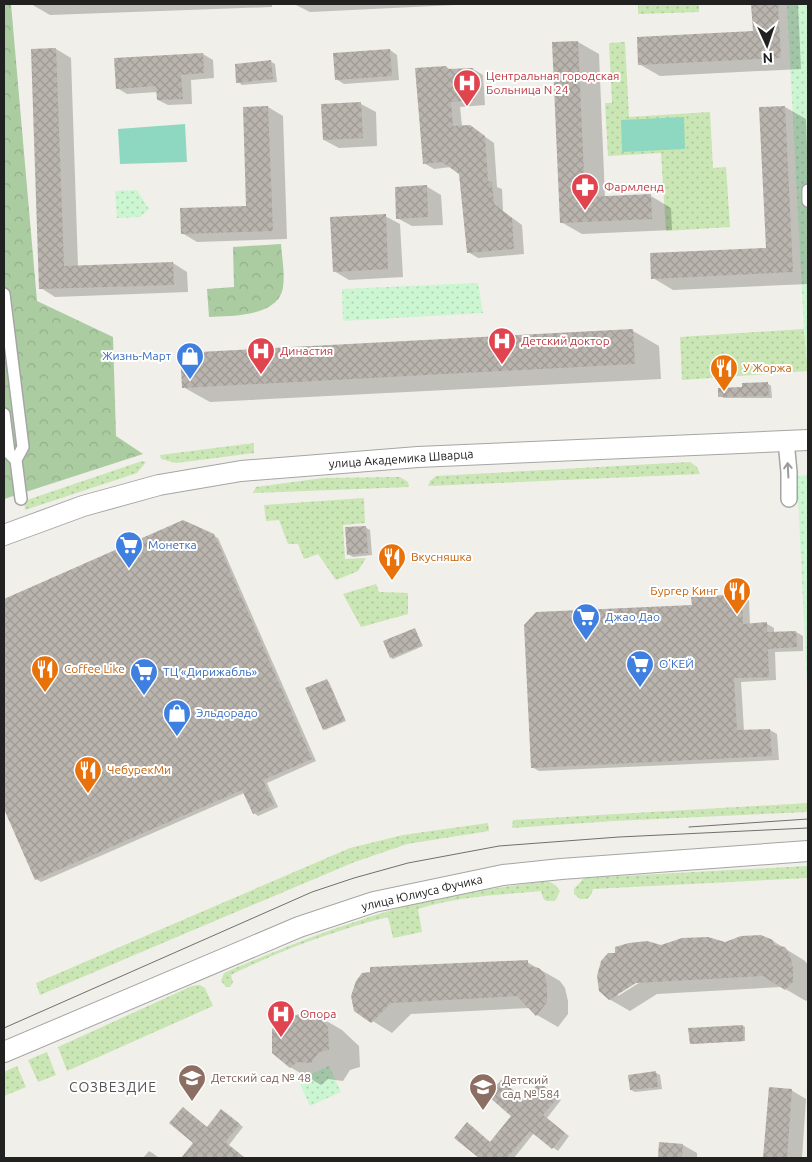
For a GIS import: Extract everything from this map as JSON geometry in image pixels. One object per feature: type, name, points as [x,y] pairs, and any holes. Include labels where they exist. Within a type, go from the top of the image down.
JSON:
[{"type":"street","points":[[808,190],[808,201]]},
{"type":"street","points":[[4,294],[23,447],[16,460],[21,499]]},
{"type":"street","points":[[4,414],[9,453],[16,460]]},
{"type":"street","name":"улица Академика Шварца","points":[[4,535],[83,506],[160,485],[241,470],[418,457],[808,440]]},
{"type":"street","points":[[786,441],[789,499]]},
{"type":"street","name":"улица Юлиуса Фучика","points":[[4,1052],[299,927],[374,902],[452,884],[551,870],[808,852]]},
{"type":"green space","points":[[4,4],[11,4],[37,301],[113,337],[116,436],[143,454],[4,499]]},
{"type":"green space","points":[[638,4],[699,4],[699,12],[638,14]]},
{"type":"green space","points":[[787,4],[808,4],[808,370],[804,329]]},
{"type":"green space","points":[[625,42],[629,117],[710,112],[713,168],[726,167],[730,227],[666,231],[661,153],[608,156],[605,103],[612,103],[609,43]]},
{"type":"green space","points":[[684,117],[685,149],[622,152],[621,120]]},
{"type":"green space","points":[[185,124],[187,162],[120,164],[118,129]]},
{"type":"green space","points":[[137,190],[149,209],[140,217],[117,218],[115,191]]},
{"type":"green space","points":[[281,244],[284,271],[280,297],[273,304],[253,313],[209,317],[207,289],[234,287],[233,247]]},
{"type":"green space","points":[[478,283],[483,313],[343,321],[342,289]]},
{"type":"green space","points":[[804,329],[808,371],[682,380],[680,337]]},
{"type":"green space","points":[[254,443],[254,453],[176,463],[161,459],[160,455]]},
{"type":"green space","points":[[142,461],[146,462],[137,473],[25,510],[24,501]]},
{"type":"green space","points":[[690,462],[697,467],[700,474],[428,486],[430,481],[436,476]]},
{"type":"green space","points":[[808,475],[808,706],[797,476]]},
{"type":"green space","points":[[400,477],[408,482],[409,487],[253,493],[256,487],[323,478]]},
{"type":"green space","points":[[364,498],[365,523],[343,525],[345,559],[366,558],[358,571],[336,580],[318,554],[304,559],[298,544],[288,544],[279,520],[266,521],[264,505]]},
{"type":"green space","points":[[376,584],[379,592],[408,593],[408,614],[361,627],[343,594]]},
{"type":"green space","points":[[808,803],[808,812],[613,821],[512,828],[513,820]]},
{"type":"green space","points":[[488,823],[489,831],[407,844],[352,863],[40,995],[36,983],[350,848],[403,835]]},
{"type":"green space","points":[[808,866],[808,878],[593,889],[587,899],[580,899],[574,894],[574,889],[584,878]]},
{"type":"green space","points":[[548,881],[560,891],[555,901],[546,901],[541,891],[448,901],[418,909],[422,932],[393,938],[388,917],[347,928],[269,957],[231,975],[233,982],[230,987],[226,987],[221,981],[224,973],[247,963],[317,935],[389,911],[446,896]]},
{"type":"green space","points":[[200,985],[205,988],[213,1006],[67,1071],[58,1047],[192,986]]},
{"type":"green space","points":[[47,1052],[56,1075],[38,1082],[28,1060]]},
{"type":"green space","points":[[17,1066],[26,1087],[4,1096],[4,1072]]},
{"type":"green space","points":[[329,1066],[341,1092],[310,1106],[298,1080]]},
{"type":"building","points":[[751,4],[778,4],[781,58],[638,65],[637,37],[753,31]]},
{"type":"building","points":[[578,41],[585,197],[651,194],[652,219],[560,223],[552,42]]},
{"type":"building","points":[[56,48],[64,266],[173,262],[174,285],[39,289],[31,49]]},
{"type":"building","points":[[390,49],[392,76],[335,80],[333,53]]},
{"type":"building","points":[[203,53],[204,73],[181,75],[183,99],[157,100],[156,86],[116,89],[114,58]]},
{"type":"building","points":[[271,60],[273,79],[236,83],[235,64]]},
{"type":"building","points":[[446,66],[448,69],[473,68],[475,100],[451,102],[453,126],[470,125],[485,136],[488,181],[492,182],[494,204],[512,218],[514,249],[467,253],[459,174],[442,162],[423,164],[415,68]]},
{"type":"building","points":[[361,102],[363,138],[323,140],[321,104]]},
{"type":"building","points":[[268,106],[273,231],[181,234],[180,208],[246,206],[243,107]]},
{"type":"building","points":[[785,106],[793,272],[651,279],[650,253],[766,248],[759,107]]},
{"type":"building","points":[[427,185],[428,217],[396,219],[395,187]]},
{"type":"building","points":[[386,214],[388,269],[333,272],[330,217]]},
{"type":"building","points":[[633,329],[635,364],[182,388],[180,353]]},
{"type":"building","points":[[768,382],[769,396],[718,397],[718,388],[742,387],[742,383]]},
{"type":"building","name":"ТЦ «Дирижабль»","points":[[183,520],[214,534],[312,759],[263,780],[274,805],[253,814],[242,790],[35,880],[4,809],[4,599]]},
{"type":"building","points":[[366,526],[368,553],[347,555],[345,527]]},
{"type":"building","points":[[742,594],[743,624],[767,622],[767,632],[796,631],[797,647],[768,649],[769,677],[734,678],[737,730],[770,729],[772,756],[531,768],[524,625],[536,612],[692,605],[691,597]]},
{"type":"building","points":[[415,628],[422,645],[390,658],[383,641]]},
{"type":"building","points":[[327,679],[345,720],[323,730],[305,688]]},
{"type":"building","points":[[761,935],[773,940],[774,945],[785,947],[790,955],[793,968],[793,982],[785,990],[763,976],[636,983],[609,1000],[599,991],[597,976],[601,961],[608,953],[615,953],[615,947],[647,941],[661,945],[682,938],[708,937],[725,942],[741,936]]},
{"type":"building","points":[[528,960],[528,966],[539,968],[545,975],[547,988],[547,1002],[536,1016],[517,996],[391,1003],[371,1023],[354,1011],[351,996],[356,981],[362,973],[370,972],[370,967]]},
{"type":"building","points":[[311,1011],[328,1027],[329,1050],[319,1052],[311,1063],[297,1062],[290,1068],[272,1053],[272,1029],[289,1017]]},
{"type":"building","points":[[743,1025],[744,1041],[690,1044],[688,1028]]},
{"type":"building","points":[[656,1071],[658,1087],[630,1090],[628,1075]]},
{"type":"building","points":[[501,1080],[525,1100],[539,1082],[558,1097],[543,1115],[565,1133],[552,1149],[530,1131],[507,1158],[479,1158],[454,1138],[467,1122],[490,1142],[511,1116],[488,1096]]},
{"type":"building","points":[[769,1087],[792,1089],[787,1158],[763,1158]]},
{"type":"building","points":[[183,1107],[207,1127],[221,1109],[240,1124],[225,1142],[245,1158],[181,1158],[193,1143],[169,1123]]},
{"type":"building","points":[[659,1142],[683,1144],[682,1158],[658,1158]]},
{"type":"tram line","points":[[689,827],[808,819]]},
{"type":"tram line","points":[[4,1028],[312,892],[408,863],[499,846],[619,837],[808,828]]},
{"type":"place","name":"Центральная городская Больница N 24","points":[[467,107]]},
{"type":"place","name":"Фармленд","points":[[585,211]]},
{"type":"place","name":"Детский доктор","points":[[502,365]]},
{"type":"place","name":"Династия","points":[[261,375]]},
{"type":"place","name":"Жизнь-Март","points":[[190,380]]},
{"type":"place","name":"У Жоржа","points":[[724,392]]},
{"type":"place","name":"Монетка","points":[[129,569]]},
{"type":"place","name":"Вкусняшка","points":[[392,581]]},
{"type":"place","name":"Бургер Кинг","points":[[737,615]]},
{"type":"place","name":"Джао Дао","points":[[586,641]]},
{"type":"place","name":"О’КЕЙ","points":[[640,688]]},
{"type":"place","name":"Coffee Like","points":[[45,693]]},
{"type":"place","name":"ТЦ «Дирижабль»","points":[[144,696]]},
{"type":"place","name":"Эльдорадо","points":[[177,737]]},
{"type":"place","name":"ЧебурекМи","points":[[88,794]]},
{"type":"place","name":"Опора","points":[[281,1038]]},
{"type":"place","name":"Детский сад № 48","points":[[192,1102]]},
{"type":"place","name":"Детский сад № 584","points":[[483,1111]]},
{"type":"district","name":"СОЗВЕЗДИЕ","points":[[113,1087]]}]
